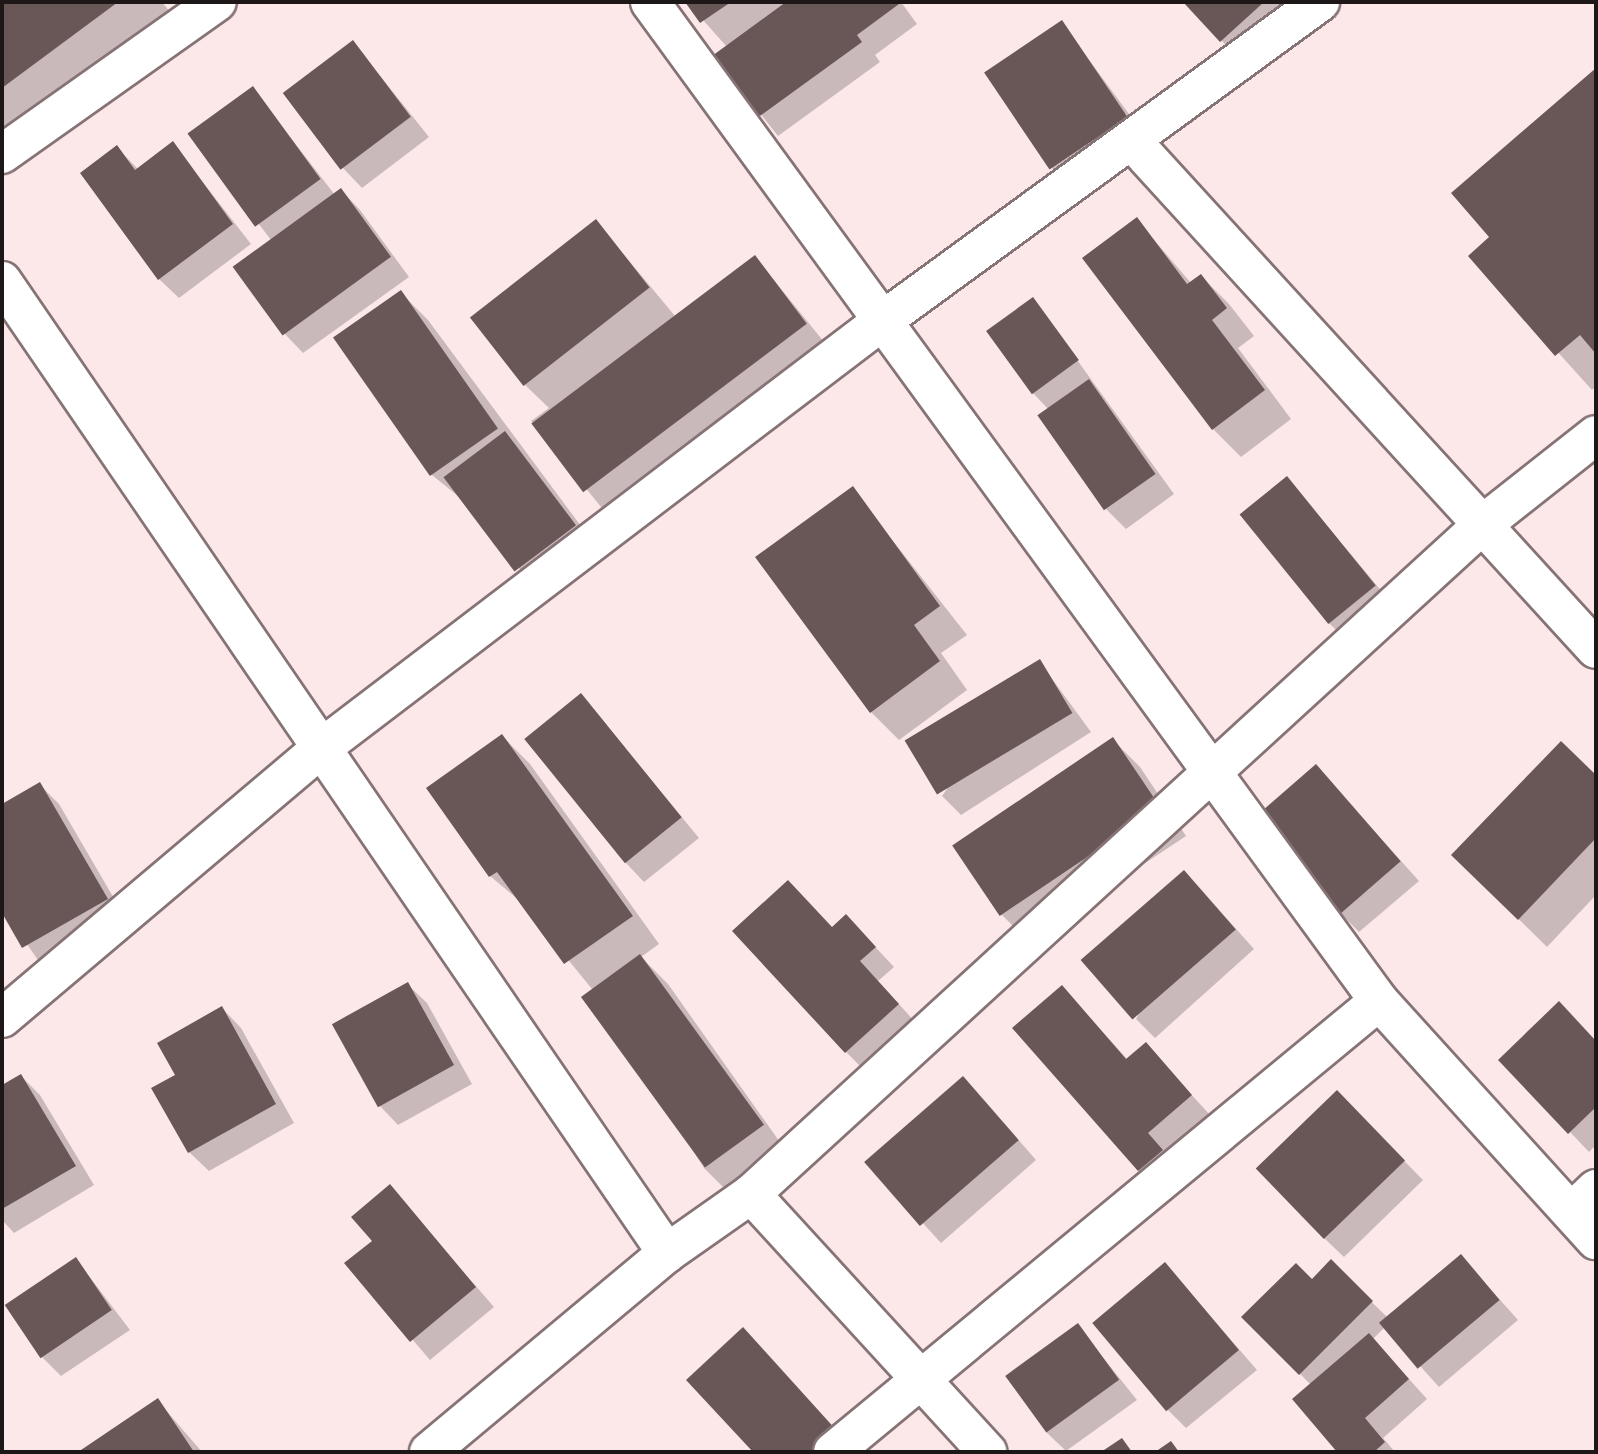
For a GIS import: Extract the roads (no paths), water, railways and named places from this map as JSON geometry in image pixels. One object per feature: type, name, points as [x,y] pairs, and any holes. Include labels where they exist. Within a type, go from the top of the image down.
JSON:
[{"type":"street","points":[[2,154],[217,2]]},
{"type":"street","points":[[650,2],[1211,780],[1379,1001],[1588,1214]]},
{"type":"street","points":[[2,1018],[320,749],[882,321],[1320,2]]},
{"type":"street","points":[[1131,140],[1596,649]]},
{"type":"street","points":[[2,281],[667,1253]]},
{"type":"street","points":[[429,1452],[667,1253],[751,1194],[1211,780],[1482,525],[1596,435]]},
{"type":"street","points":[[833,1452],[918,1376],[1379,1001]]},
{"type":"street","points":[[751,1194],[987,1452]]}]
